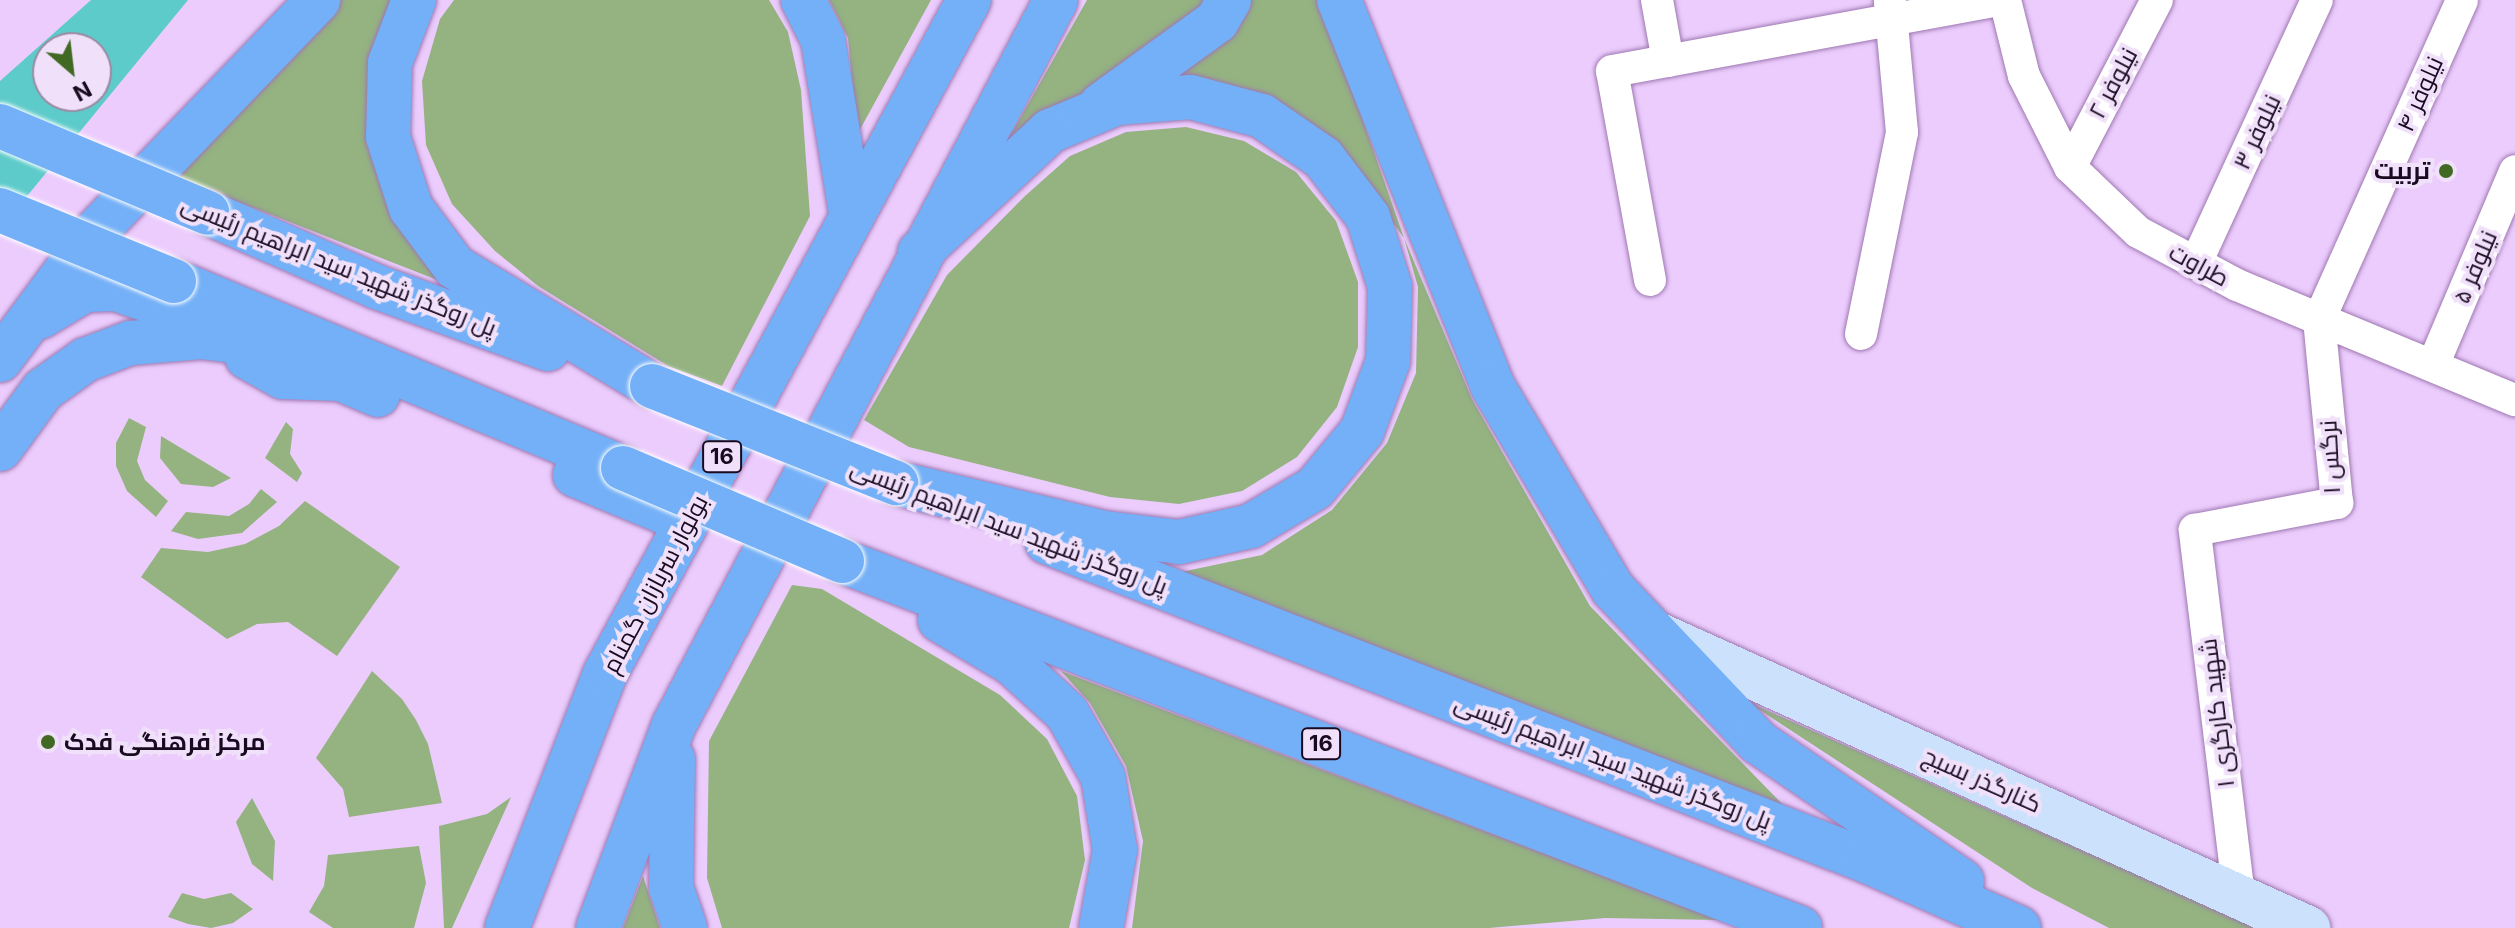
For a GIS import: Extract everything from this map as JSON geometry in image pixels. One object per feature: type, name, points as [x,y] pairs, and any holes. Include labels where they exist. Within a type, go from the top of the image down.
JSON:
[{"type":"highway","points":[[11,346],[95,232],[318,0]]},
{"type":"highway","points":[[414,0],[390,63],[388,137],[411,208],[455,267],[652,386]]},
{"type":"highway","points":[[803,0],[823,40],[851,213]]},
{"type":"highway","name":"بولوار سربازان گمنام","points":[[507,928],[605,674],[851,213],[969,0]]},
{"type":"highway","points":[[598,928],[674,725],[920,252],[1056,0]]},
{"type":"highway","points":[[1086,116],[1217,21],[1229,0]]},
{"type":"highway","points":[[1339,0],[1493,387],[1613,589],[1758,742],[2032,928]]},
{"type":"highway","points":[[896,483],[1105,533],[1179,542],[1251,526],[1315,488],[1362,431],[1388,361],[1390,287],[1368,217],[1323,158],[1262,116],[1190,97],[1117,103],[1050,131],[920,252]]},
{"type":"highway","name":"پل روگذر شهید سید ابراهیم رئیسی","points":[[0,126],[377,287],[652,386],[1852,855],[2019,928]]},
{"type":"highway","points":[[0,210],[174,281],[340,354]]},
{"type":"highway","points":[[11,346],[85,290],[116,289],[198,317],[283,377],[341,379],[669,514],[698,503]]},
{"type":"highway","points":[[0,449],[43,390],[85,360],[130,343],[201,337],[340,354]]},
{"type":"highway","name":"16","points":[[340,354],[623,468],[842,561],[1800,928]]},
{"type":"highway","points":[[842,561],[1012,663],[1067,713],[1103,777],[1115,850],[1101,928]]},
{"type":"highway","points":[[674,725],[671,887],[685,928]]},
{"type":"main road","name":"کنارگذر بسیج","points":[[1655,633],[2308,928]]},
{"type":"street","points":[[1657,0],[1668,61]]},
{"type":"street","points":[[1650,280],[1612,71],[1890,10],[2003,0]]},
{"type":"street","name":"طراوت","points":[[2003,0],[2024,76],[2070,167],[2138,232],[2196,263],[2319,320],[2434,363],[2515,400]]},
{"type":"street","name":"نیلوفر ۲","points":[[2070,167],[2157,0]]},
{"type":"street","name":"نیلوفر ۳","points":[[2196,263],[2317,0]]},
{"type":"street","name":"نیلوفر ۴","points":[[2319,320],[2462,0]]},
{"type":"street","points":[[1861,334],[1902,132],[1890,10]]},
{"type":"street","name":"نیلوفر ۵","points":[[2434,363],[2515,171]]},
{"type":"street","name":"نرگس ۱","points":[[2195,530],[2337,503],[2319,320]]},
{"type":"street","name":"شهید کارگری ۱","points":[[2195,530],[2239,896]]},
{"type":"shaded area","points":[[91,0],[188,0],[112,93],[112,32],[55,32]]},
{"type":"shaded area","points":[[333,0],[397,0],[376,55],[450,285],[167,174]]},
{"type":"shaded area","points":[[454,0],[769,0],[788,32],[801,90],[810,216],[722,386],[668,366],[538,286],[495,251],[452,204],[426,145],[422,81],[440,19]]},
{"type":"shaded area","points":[[829,0],[931,0],[857,135],[848,38]]},
{"type":"shaded area","points":[[1087,0],[1321,0],[1404,238],[1334,142],[1193,80],[1002,150]]},
{"type":"shaded area","points":[[32,53],[32,112],[96,112],[0,229],[0,81]]},
{"type":"shaded area","points":[[1186,127],[1244,141],[1296,172],[1336,221],[1358,282],[1358,347],[1337,407],[1297,457],[1242,491],[1179,504],[1110,497],[909,447],[864,420],[947,275],[1025,196],[1070,156],[1126,132]]},
{"type":"shaded area","points":[[1404,238],[1472,399],[1590,606],[1785,807],[1181,572],[1262,555],[1332,510],[1387,443],[1416,373],[1418,287]]},
{"type":"shaded area","points":[[129,418],[146,427],[137,461],[145,480],[168,501],[156,517],[127,491],[116,466],[116,443]]},
{"type":"shaded area","points":[[286,422],[293,429],[290,454],[302,473],[297,482],[265,458]]},
{"type":"shaded area","points":[[161,436],[231,478],[213,487],[181,484],[160,458]]},
{"type":"shaded area","points":[[261,489],[277,502],[242,533],[198,539],[171,531],[186,512],[229,516],[249,504]]},
{"type":"shaded area","points":[[305,501],[400,567],[337,656],[288,622],[257,624],[227,639],[141,577],[161,548],[208,552],[245,544],[279,526]]},
{"type":"shaded area","points":[[792,585],[822,589],[1000,695],[1047,739],[1077,796],[1085,860],[1069,928],[722,928],[707,878],[709,741]]},
{"type":"shaded area","points":[[372,671],[402,699],[416,720],[428,744],[442,803],[349,817],[343,789],[316,758]]},
{"type":"shaded area","points":[[1061,671],[1720,920],[1605,918],[1489,928],[1132,928],[1143,841],[1126,766],[1090,703]]},
{"type":"shaded area","points":[[1746,701],[2260,928],[2109,928],[2032,888]]},
{"type":"shaded area","points":[[511,797],[452,928],[444,928],[439,826],[487,814]]},
{"type":"shaded area","points":[[252,798],[275,841],[273,881],[252,864],[236,822]]},
{"type":"shaded area","points":[[419,846],[426,883],[414,928],[333,928],[309,912],[324,886],[328,855]]},
{"type":"shaded area","points":[[643,876],[660,928],[623,928]]},
{"type":"shaded area","points":[[182,893],[204,899],[231,893],[253,909],[233,923],[211,928],[188,924],[168,917]]},
{"type":"place","name":"تربیت","points":[[2446,171]]},
{"type":"place","name":"مرکز فرهنگی فدک","points":[[48,742]]}]
